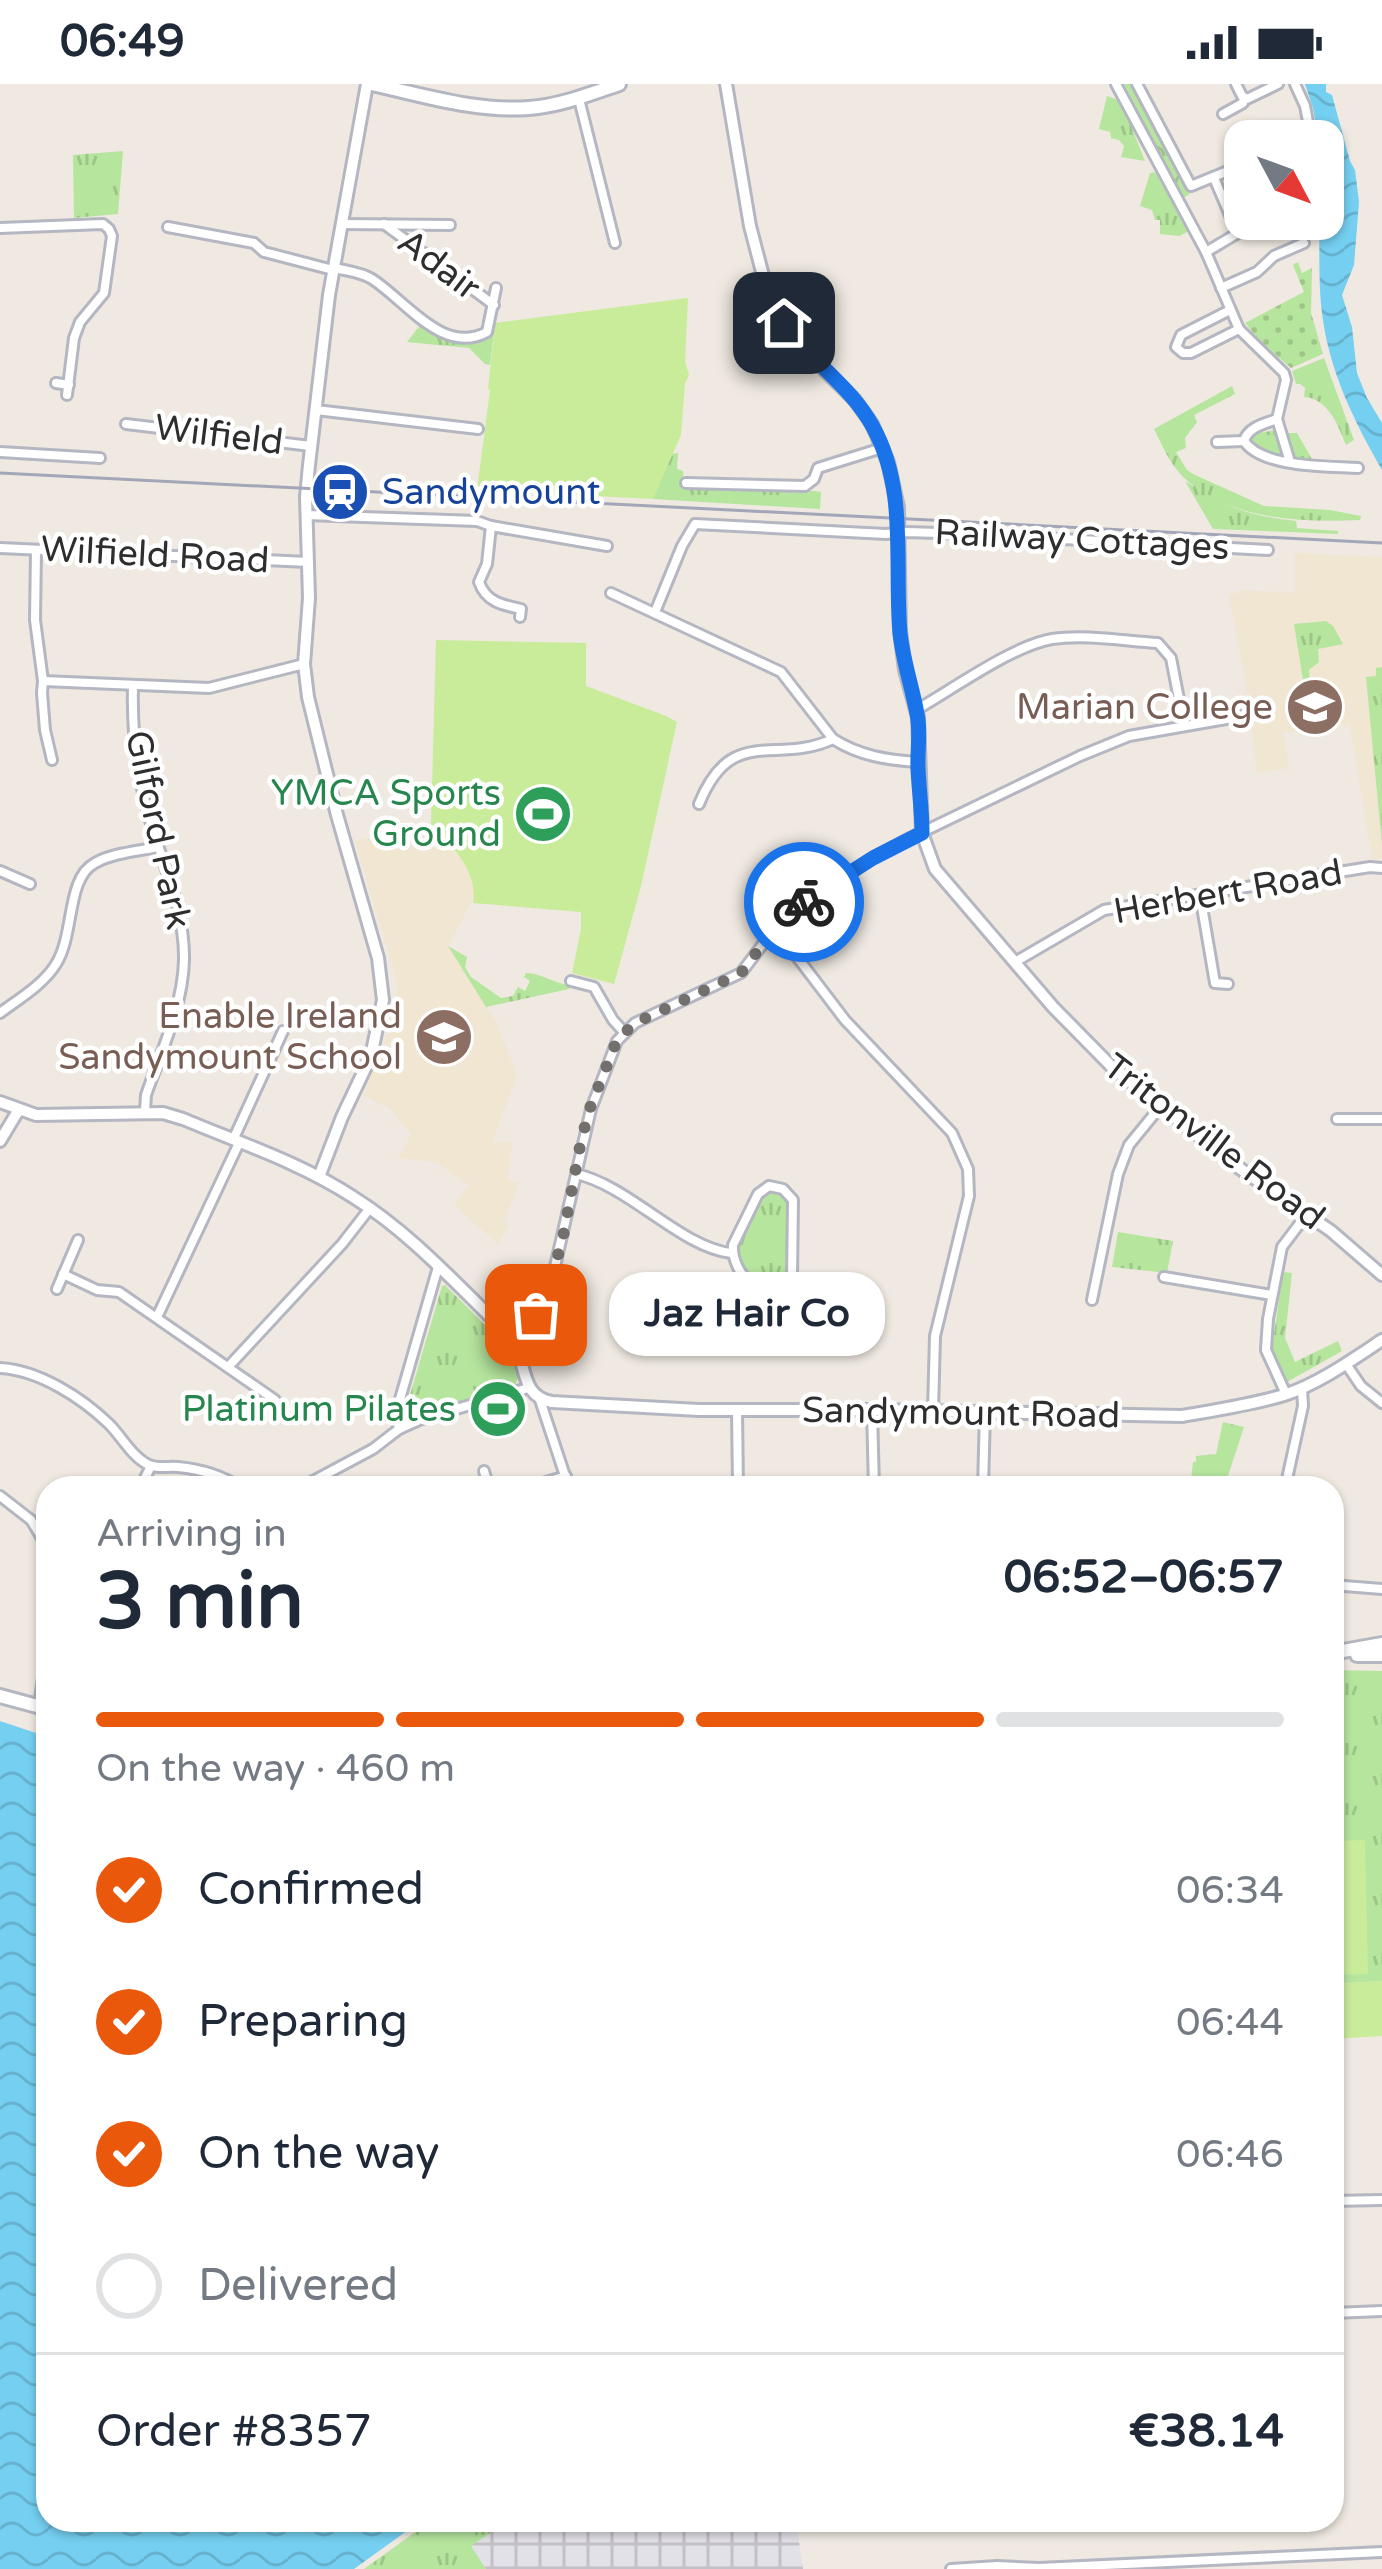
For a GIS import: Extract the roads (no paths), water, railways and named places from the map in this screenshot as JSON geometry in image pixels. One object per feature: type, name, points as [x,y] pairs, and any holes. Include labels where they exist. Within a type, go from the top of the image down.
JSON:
[{"type":"main road","points":[[377,85],[471,105],[532,108],[619,84]]},
{"type":"main road","points":[[1344,1652],[1382,1644]]},
{"type":"main road","points":[[1344,1654],[1382,1654]]},
{"type":"main road","points":[[0,1696],[36,1706]]},
{"type":"street","points":[[726,84],[766,291],[797,343],[847,389],[872,424],[897,501],[900,631],[916,710],[922,833]]},
{"type":"street","points":[[1116,84],[1206,252],[1239,329],[1284,373],[1277,419],[1290,462]]},
{"type":"street","points":[[1137,84],[1193,187],[1224,173]]},
{"type":"street","points":[[1223,114],[1243,103],[1236,84]]},
{"type":"street","points":[[1244,98],[1277,84]]},
{"type":"street","points":[[1295,84],[1308,120]]},
{"type":"street","points":[[319,1177],[371,1056],[384,988],[310,708],[304,664],[311,446],[342,224],[377,85]]},
{"type":"street","points":[[578,98],[615,243]]},
{"type":"street","points":[[1214,178],[1224,201]]},
{"type":"street","points":[[0,228],[103,224],[112,236],[104,293],[80,322],[75,336],[68,390],[56,383]]},
{"type":"street","points":[[342,224],[450,225]]},
{"type":"street","name":"Adair","points":[[384,224],[495,305]]},
{"type":"street","points":[[168,227],[254,243],[263,252],[335,269]]},
{"type":"street","points":[[1206,252],[1226,240]]},
{"type":"street","points":[[1221,288],[1304,243]]},
{"type":"street","name":"Adair","points":[[335,269],[372,279],[444,333],[482,336],[491,322],[496,288]]},
{"type":"street","points":[[1230,310],[1181,335],[1176,347],[1190,353],[1239,329]]},
{"type":"street","points":[[316,410],[478,429]]},
{"type":"street","points":[[1244,441],[1253,428],[1277,419]]},
{"type":"street","name":"Wilfield","points":[[126,424],[311,446]]},
{"type":"street","points":[[1217,442],[1244,441]]},
{"type":"street","points":[[1244,441],[1255,454],[1358,468]]},
{"type":"street","points":[[686,483],[805,486],[818,468],[883,448]]},
{"type":"street","points":[[0,452],[93,461]]},
{"type":"street","points":[[307,515],[477,521],[607,546]]},
{"type":"street","name":"Railway Cottages","points":[[655,612],[695,524],[1268,550]]},
{"type":"street","points":[[491,526],[487,564],[479,582],[494,602],[521,609],[520,617]]},
{"type":"street","name":"Wilfield Road","points":[[0,548],[309,562]]},
{"type":"street","points":[[36,550],[35,620],[52,760]]},
{"type":"street","points":[[610,593],[781,673],[833,739],[845,746],[874,757],[918,762]]},
{"type":"street","points":[[916,710],[1033,644],[1069,638],[1112,640],[1163,646],[1172,658],[1184,725]]},
{"type":"street","points":[[43,680],[209,688],[304,664]]},
{"type":"street","name":"Gilford Park","points":[[133,686],[137,763],[145,804],[171,879],[184,955],[180,993],[146,1095],[145,1112]]},
{"type":"street","points":[[518,1345],[550,1284],[590,1108],[624,1032],[741,973],[795,908],[873,858],[1104,745],[1129,736],[1243,716]]},
{"type":"street","points":[[700,804],[716,771],[732,757],[820,746],[833,739]]},
{"type":"street","name":"Tritonville Road","points":[[922,833],[935,869],[1081,1038],[1160,1107],[1382,1275]]},
{"type":"street","points":[[0,1013],[53,970],[71,924],[80,876],[93,863],[158,847]]},
{"type":"street","name":"Herbert Road","points":[[1015,962],[1104,910],[1382,868]]},
{"type":"street","points":[[1,874],[30,884]]},
{"type":"street","points":[[1200,895],[1215,983],[1228,984]]},
{"type":"street","points":[[775,928],[845,1020],[948,1126],[964,1157],[969,1196],[935,1336],[933,1412]]},
{"type":"street","points":[[571,981],[594,987],[624,1032]]},
{"type":"street","points":[[157,1317],[283,1030]]},
{"type":"street","points":[[0,1102],[18,1111],[62,1117],[163,1113],[319,1177],[370,1208],[518,1345],[528,1388],[540,1400],[566,1476]]},
{"type":"street","points":[[1092,1300],[1118,1174],[1130,1144],[1160,1107]]},
{"type":"street","points":[[0,1141],[18,1111]]},
{"type":"street","points":[[1337,1119],[1382,1119]]},
{"type":"street","points":[[575,1174],[599,1182],[709,1247],[731,1253]]},
{"type":"street","points":[[773,1186],[789,1193],[794,1262],[789,1284],[764,1292],[737,1268],[731,1253],[761,1191],[773,1186]]},
{"type":"street","points":[[229,1366],[370,1208]]},
{"type":"street","points":[[1286,1394],[1266,1350],[1272,1295],[1282,1247],[1307,1214]]},
{"type":"street","points":[[57,1289],[78,1240]]},
{"type":"street","points":[[399,1429],[396,1413],[438,1267]]},
{"type":"street","points":[[63,1274],[97,1290],[119,1292],[275,1400]]},
{"type":"street","points":[[1164,1277],[1272,1295]]},
{"type":"street","name":"Sandymount Road","points":[[540,1400],[737,1410],[1182,1416],[1286,1394],[1382,1340]]},
{"type":"street","points":[[1345,1363],[1382,1402]]},
{"type":"street","points":[[0,1368],[37,1377],[86,1406],[151,1466],[174,1466],[210,1476]]},
{"type":"street","points":[[1288,1476],[1303,1406],[1302,1387]]},
{"type":"street","points":[[322,1476],[419,1420],[528,1388]]},
{"type":"street","points":[[737,1410],[738,1476]]},
{"type":"street","points":[[872,1410],[874,1476]]},
{"type":"street","points":[[983,1476],[985,1412]]},
{"type":"street","points":[[146,1476],[151,1466]]},
{"type":"street","points":[[484,1472],[485,1476]]},
{"type":"street","points":[[0,1496],[36,1529]]},
{"type":"street","points":[[1344,1586],[1382,1589]]},
{"type":"street","points":[[1344,2201],[1382,2200]]},
{"type":"street","points":[[1344,2313],[1382,2311]]},
{"type":"street","points":[[951,2569],[1109,2567],[1382,2552]]},
{"type":"water","points":[[1305,84],[1326,84],[1339,120],[1315,120]]},
{"type":"water","points":[[1344,139],[1359,202],[1354,265],[1342,295],[1352,327],[1357,373],[1382,423],[1382,470],[1344,395],[1330,355],[1319,240],[1344,240]]},
{"type":"water","points":[[0,1721],[36,1733],[36,2532],[405,2532],[354,2569],[0,2569]]},
{"type":"railway","points":[[0,473],[1382,543]]},
{"type":"place","name":"Sandymount","points":[[340,492]]},
{"type":"place","name":"Marian College","points":[[1315,707]]},
{"type":"place","name":"YMCA Sports Ground","points":[[543,814]]},
{"type":"place","name":"Enable Ireland Sandymount School","points":[[444,1037]]},
{"type":"place","name":"Jaz Hair Co","points":[[536,1315]]},
{"type":"place","name":"Platinum Pilates","points":[[498,1409]]}]
